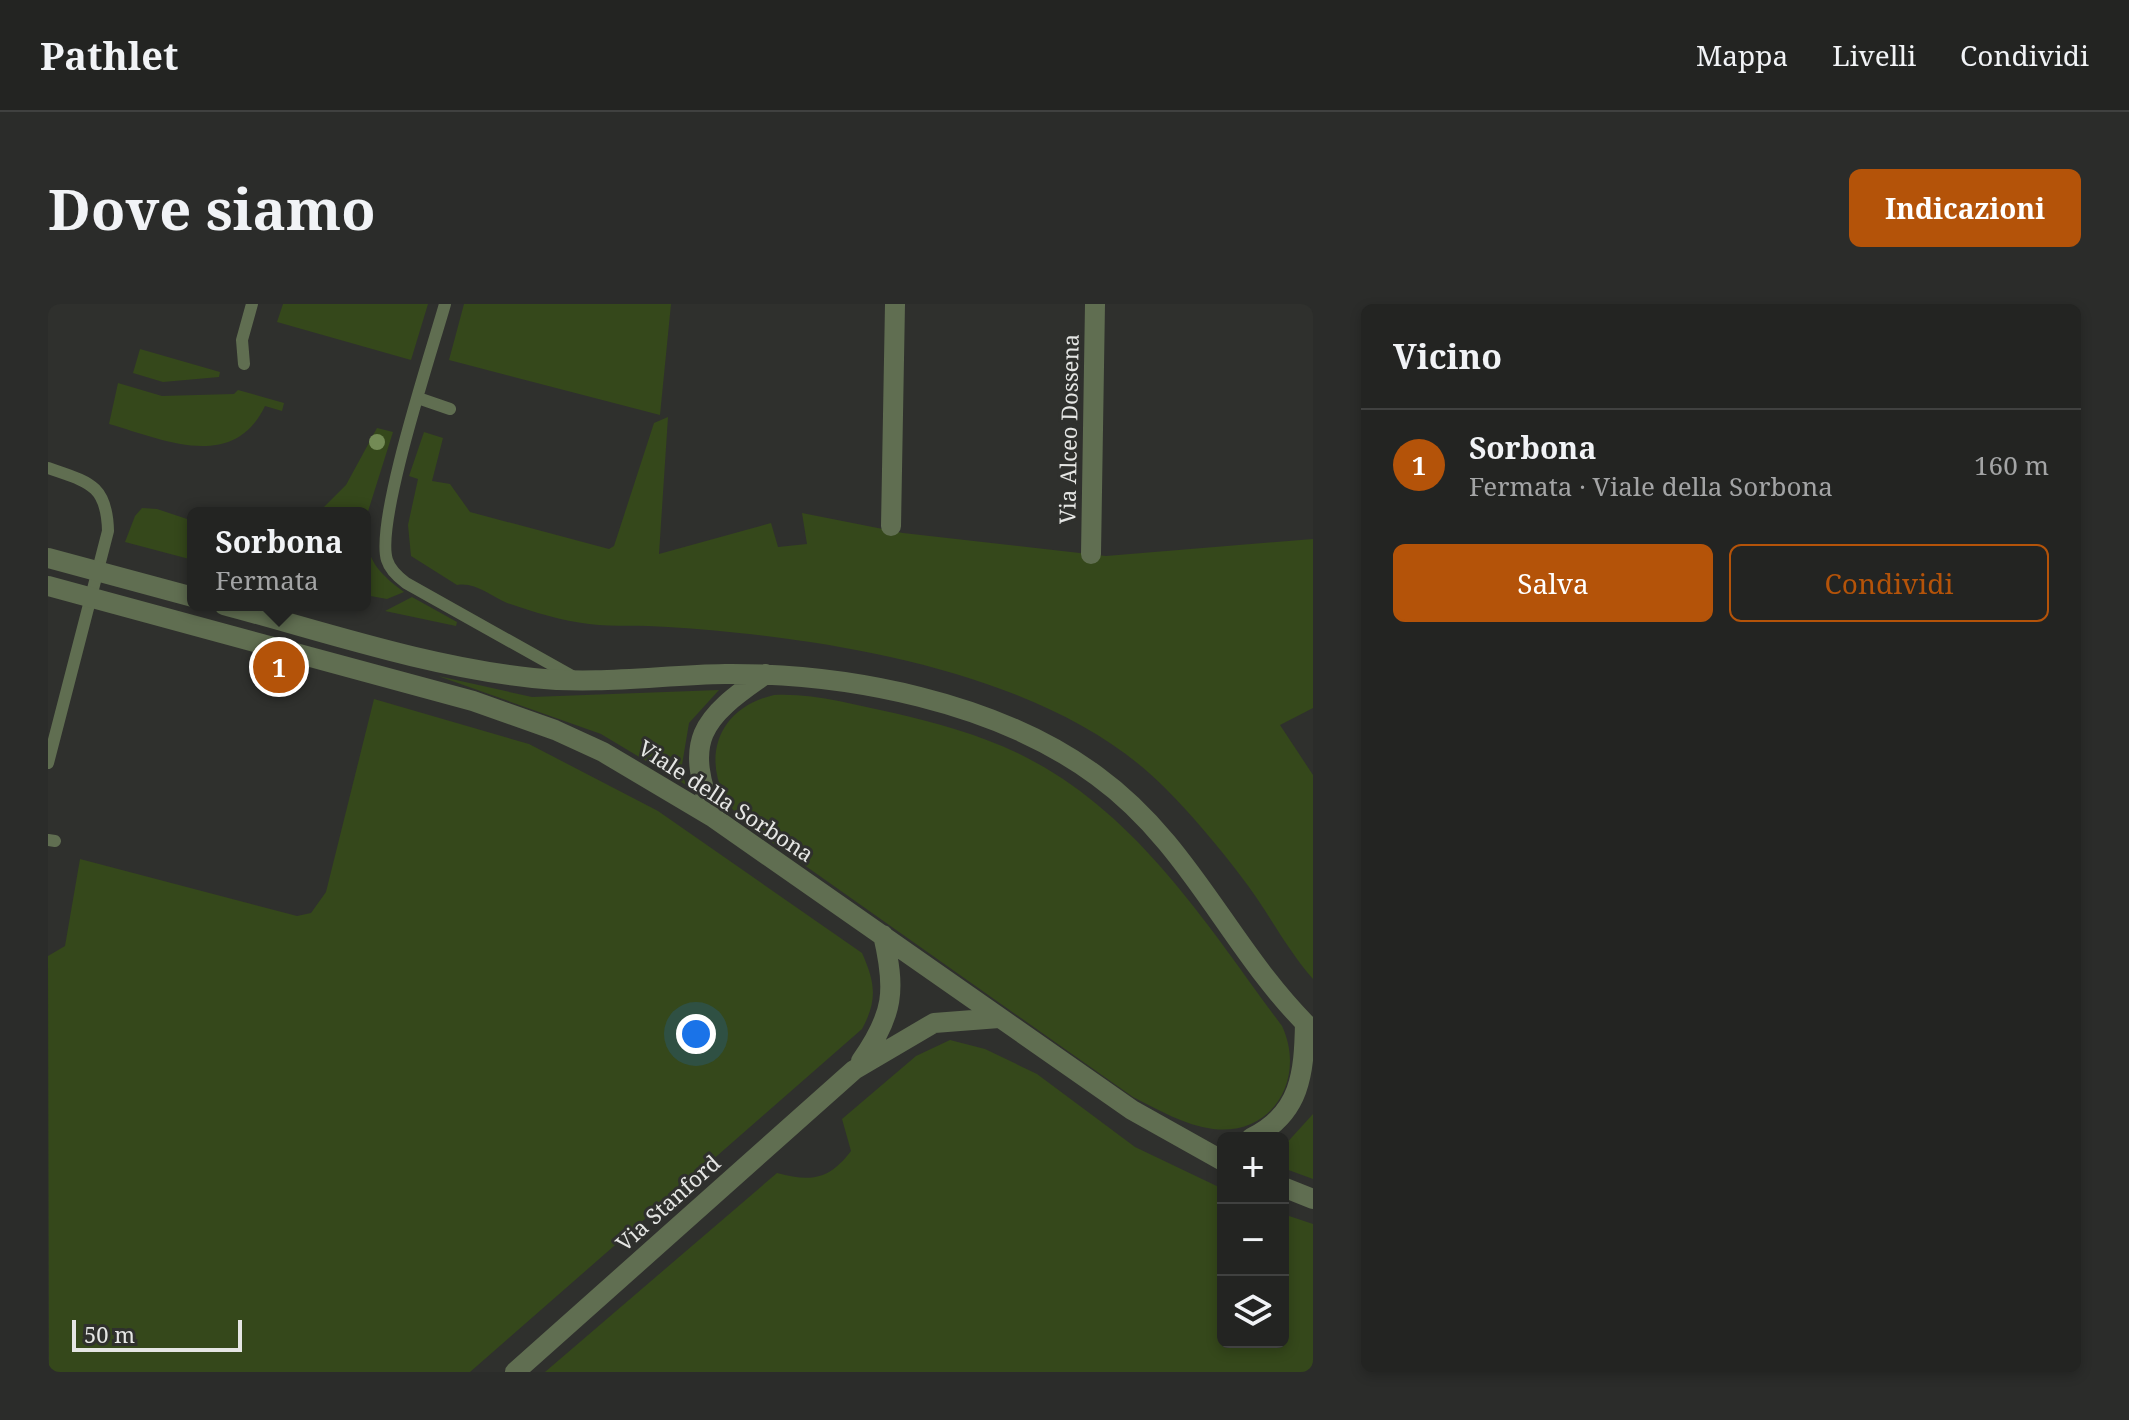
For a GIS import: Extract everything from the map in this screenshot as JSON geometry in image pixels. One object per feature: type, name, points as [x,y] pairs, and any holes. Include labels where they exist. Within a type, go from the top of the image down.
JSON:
[{"type":"street","points":[[891,526],[895,304]]},
{"type":"street","name":"Via Alceo Dossena","points":[[1091,554],[1095,304]]},
{"type":"street","points":[[48,558],[187,595]]},
{"type":"street","name":"Viale della Sorbona","points":[[48,586],[503,710],[574,738],[630,765],[714,818],[1168,1132],[1217,1158]]},
{"type":"street","points":[[247,611],[464,667],[529,678],[582,681],[766,674],[810,677],[974,713],[1042,741],[1120,794],[1173,846],[1249,953],[1309,1027],[1299,1090],[1275,1123],[1261,1132]]},
{"type":"street","points":[[714,818],[698,771],[702,738],[724,703],[766,674]]},
{"type":"street","name":"Via Stanford","points":[[854,1070],[878,1037],[889,1011],[892,989],[883,935]]},
{"type":"street","name":"Via Stanford","points":[[515,1372],[854,1070],[934,1023],[999,1018]]},
{"type":"street","points":[[1168,1132],[1217,1143]]},
{"type":"street","points":[[1289,1189],[1313,1199]]},
{"type":"lane","points":[[244,364],[242,340],[252,304]]},
{"type":"lane","points":[[445,304],[418,398],[387,527],[385,547],[391,569],[413,587],[582,681]]},
{"type":"lane","points":[[418,398],[450,409]]},
{"type":"lane","points":[[48,468],[96,489],[107,506],[108,531],[48,763]]},
{"type":"green space","points":[[283,304],[428,304],[411,360],[277,322]]},
{"type":"green space","points":[[464,304],[671,304],[660,415],[449,360]]},
{"type":"green space","points":[[140,349],[220,372],[219,377],[163,382],[133,373]]},
{"type":"green space","points":[[118,383],[162,396],[234,394],[238,390],[284,403],[282,411],[265,406],[251,427],[235,439],[216,445],[195,446],[173,443],[109,424]]},
{"type":"green space","points":[[668,417],[659,554],[771,523],[778,547],[807,544],[802,513],[903,533],[1106,556],[1313,539],[1313,708],[1280,725],[1313,775],[1313,979],[1240,875],[1175,798],[1117,748],[1061,715],[999,688],[933,667],[864,651],[730,632],[579,623],[537,613],[477,588],[457,585],[411,556],[408,525],[418,479],[409,476],[424,432],[443,438],[432,481],[450,484],[470,512],[609,549],[614,546],[654,423]]},
{"type":"green space","points":[[377,428],[393,432],[369,507],[324,507],[346,485]]},
{"type":"green space","points":[[142,508],[157,509],[187,519],[187,558],[125,542],[135,516]]},
{"type":"green space","points":[[371,556],[390,581],[404,592],[387,599],[371,596]]},
{"type":"green space","points":[[412,597],[457,622],[456,626],[385,611]]},
{"type":"green space","points":[[438,676],[532,697],[719,690],[689,723],[681,771],[686,785],[601,734]]},
{"type":"green space","points":[[774,695],[849,703],[981,738],[1031,760],[1070,784],[1106,812],[1171,878],[1282,1026],[1290,1065],[1287,1083],[1268,1113],[1253,1123],[1234,1129],[1213,1129],[1182,1121],[1133,1097],[746,824],[721,787],[716,768],[716,749],[723,731],[734,716],[751,703]]},
{"type":"green space","points":[[374,699],[529,744],[658,811],[862,953],[873,991],[867,1019],[862,1029],[470,1372],[49,1372],[48,956],[65,946],[80,859],[297,916],[311,913],[326,892]]},
{"type":"green space","points":[[950,1040],[985,1049],[1037,1074],[1135,1147],[1217,1186],[1217,1348],[1289,1348],[1289,1216],[1313,1224],[1313,1372],[545,1372],[777,1173],[810,1178],[835,1168],[851,1151],[842,1119],[916,1056]]},
{"type":"green space","points":[[1313,1114],[1313,1179],[1289,1170],[1289,1140]]},
{"type":"place","name":"Sorbona","points":[[279,667]]}]
